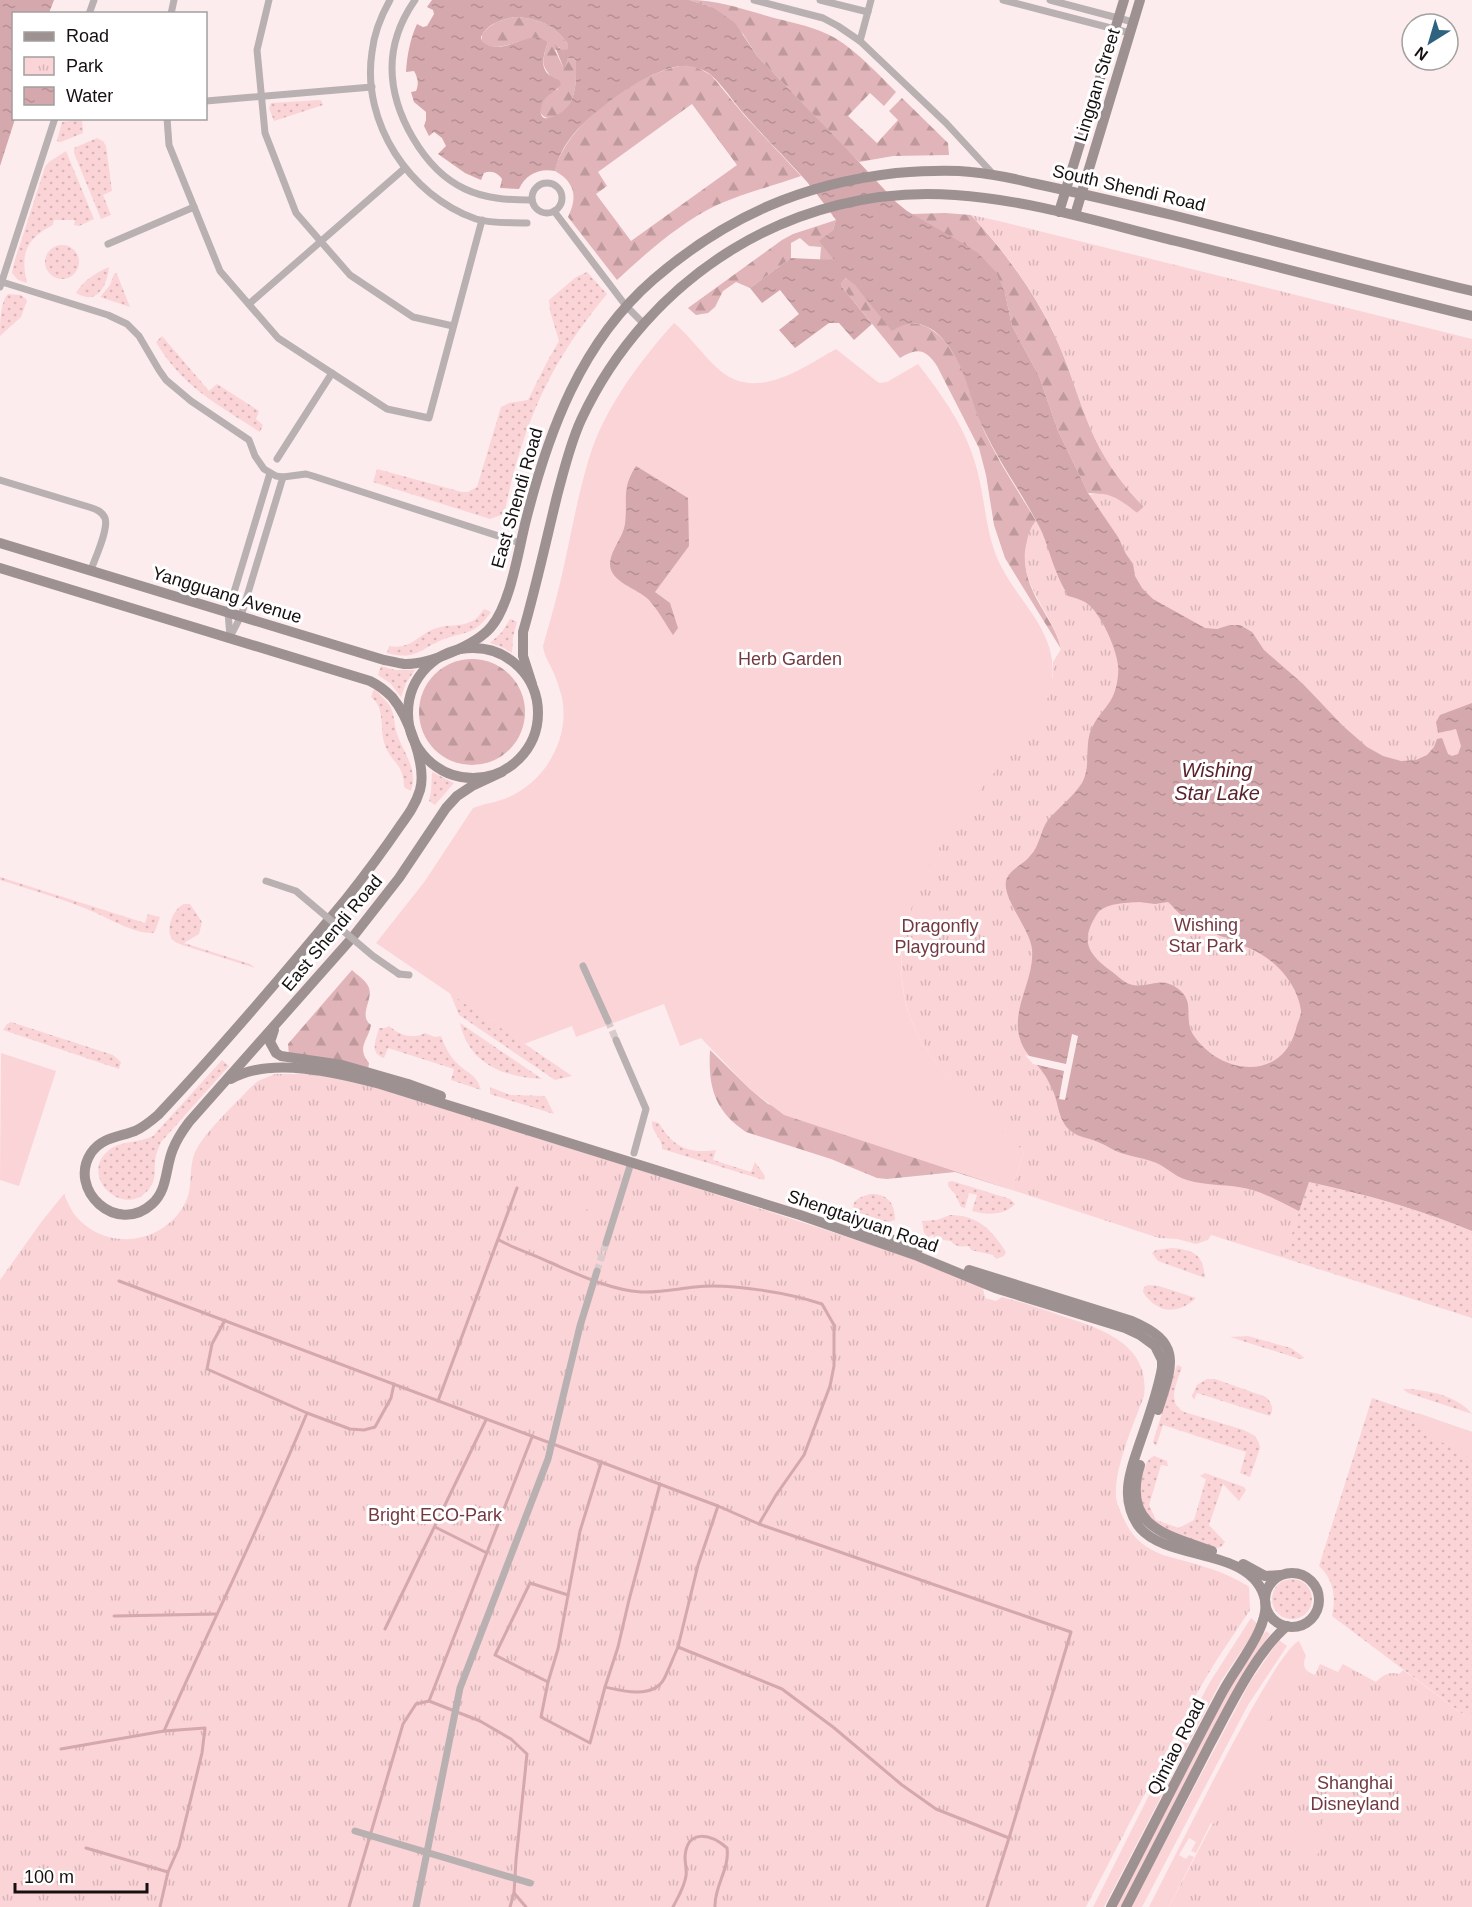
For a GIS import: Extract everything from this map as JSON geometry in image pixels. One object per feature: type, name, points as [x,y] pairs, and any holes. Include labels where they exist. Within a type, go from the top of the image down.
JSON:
[{"type":"street","points":[[269,0],[257,50],[265,133],[297,213],[350,275],[413,316],[453,326]]},
{"type":"street","points":[[390,0],[376,32],[371,53],[372,87],[377,111],[387,139],[405,168],[423,188],[439,201],[482,220],[527,223]]},
{"type":"street","points":[[416,0],[399,29],[392,68],[398,102],[416,145],[433,166],[448,179],[465,189],[501,200],[532,200]]},
{"type":"street","points":[[754,0],[823,18],[860,41],[946,123],[993,174]]},
{"type":"street","points":[[820,0],[868,12]]},
{"type":"street","points":[[860,41],[871,0]]},
{"type":"street","points":[[1003,0],[1130,33]]},
{"type":"street","points":[[1050,0],[1133,22]]},
{"type":"street","name":"Linggan Street","points":[[1059,212],[1124,0]]},
{"type":"street","name":"Linggan Street","points":[[1075,215],[1140,0]]},
{"type":"street","points":[[207,100],[372,87]]},
{"type":"street","points":[[54,120],[1,285],[108,315],[127,324],[139,336],[166,380],[191,401],[249,440],[258,463],[270,473],[283,477],[306,474],[520,543]]},
{"type":"street","points":[[167,120],[169,145],[220,271],[278,338],[387,409],[429,418],[482,220]]},
{"type":"street","points":[[249,304],[405,168]]},
{"type":"street","name":"South Shendi Road","points":[[775,203],[803,192],[850,179],[917,171],[967,171],[993,174],[1066,189],[1472,291]]},
{"type":"street","points":[[547,183],[559,190],[562,200],[558,208],[545,213],[536,209],[532,200],[534,190],[547,183]]},
{"type":"street","name":"East Shendi Road","points":[[532,684],[523,656],[523,632],[568,454],[580,422],[597,388],[619,353],[643,323],[676,291],[708,266],[755,236],[784,221],[855,202],[898,195],[952,195],[992,198],[1059,212]]},
{"type":"street","name":"East Shendi Road","points":[[446,654],[482,636],[498,617],[552,432],[569,393],[592,352],[626,306],[668,268],[705,240],[775,203]]},
{"type":"street","points":[[108,244],[194,207]]},
{"type":"street","points":[[554,211],[626,306],[643,323]]},
{"type":"street","points":[[1059,212],[1472,316]]},
{"type":"street","points":[[277,459],[332,373]]},
{"type":"street","points":[[230,637],[228,612],[270,473]]},
{"type":"street","points":[[230,637],[241,616],[283,477]]},
{"type":"street","points":[[0,480],[89,507],[101,513],[106,525],[91,570]]},
{"type":"street","name":"Yangguang Avenue","points":[[0,543],[341,648],[404,664],[446,654]]},
{"type":"street","points":[[0,568],[370,681],[382,688],[398,706],[411,733],[420,751],[432,764],[447,773],[464,778],[482,778],[502,772],[519,760],[531,744],[538,724],[538,704],[532,684],[520,668],[502,654],[481,648],[459,649],[446,654],[433,661],[419,675],[411,693],[408,713],[411,733]]},
{"type":"street","name":"East Shendi Road","points":[[411,733],[420,763],[422,777],[420,789],[415,803],[378,860],[261,1000],[170,1102],[148,1124],[135,1131],[107,1139],[91,1154],[85,1175],[90,1194],[108,1211],[117,1215],[129,1216],[142,1212],[152,1205],[163,1189],[173,1149],[189,1122],[278,1023],[381,901],[446,808],[457,796],[472,786],[502,772]]},
{"type":"street","points":[[266,881],[296,891],[373,957],[399,974],[409,975]]},
{"type":"street","points":[[583,966],[608,1022]]},
{"type":"street","name":"Shengtaiyuan Road","points":[[278,1023],[272,1032],[270,1042],[276,1053],[287,1058],[342,1065],[408,1084],[877,1233],[986,1276],[1146,1327],[1166,1346],[1171,1361],[1168,1380],[1136,1482],[1138,1503],[1145,1519],[1160,1532],[1239,1562],[1260,1574],[1281,1575]]},
{"type":"street","points":[[616,1040],[646,1109],[634,1153]]},
{"type":"street","name":"Shengtaiyuan Road","points":[[225,1082],[242,1073],[275,1068],[295,1068],[342,1074],[380,1084],[811,1219],[915,1255],[995,1288],[1100,1320],[1140,1335],[1155,1346],[1162,1360],[1162,1368],[1134,1460],[1128,1489],[1128,1500],[1136,1523],[1143,1531],[1160,1542],[1220,1561],[1243,1572],[1258,1585],[1265,1601]]},
{"type":"street","points":[[606,1243],[630,1166]]},
{"type":"street","points":[[416,1907],[460,1688],[548,1459],[586,1304],[597,1271]]},
{"type":"street","points":[[1298,1574],[1305,1577],[1311,1582],[1318,1596],[1318,1604],[1311,1619],[1296,1627],[1279,1623],[1267,1610],[1265,1601],[1269,1586],[1281,1575],[1298,1574]]},
{"type":"street","name":"Qimiao Road","points":[[1111,1907],[1222,1692],[1259,1631],[1264,1616],[1265,1601]]},
{"type":"street","name":"Qimiao Road","points":[[1126,1907],[1235,1698],[1264,1652],[1287,1626]]},
{"type":"street","points":[[355,1831],[530,1883]]},
{"type":"green space","points":[[689,0],[732,6],[805,26],[835,38],[859,56],[896,92],[884,106],[870,93],[848,116],[877,143],[898,120],[889,111],[902,98],[948,143],[949,155],[893,156],[859,162],[757,56],[743,34],[714,8]]},
{"type":"green space","points":[[515,17],[531,19],[552,27],[568,44],[568,49],[562,51],[559,47],[555,50],[563,67],[568,58],[574,58],[576,62],[574,93],[564,112],[557,116],[545,117],[541,114],[540,109],[546,96],[558,89],[544,63],[548,42],[536,38],[494,47],[482,41],[482,34],[493,24]]},
{"type":"green space","points":[[687,65],[711,75],[744,115],[801,176],[738,197],[703,212],[664,239],[617,280],[568,217],[573,203],[573,191],[567,180],[555,171],[573,135],[589,118],[627,88],[668,69]],"holes":[[[692,104],[737,165],[631,241],[596,194],[607,186],[598,172]]]},
{"type":"green space","points":[[321,100],[323,105],[274,121],[269,108],[271,103]]},
{"type":"green space","points":[[82,120],[83,133],[61,142],[57,141],[62,122]]},
{"type":"green space","points":[[97,138],[106,146],[112,191],[103,195],[111,215],[101,219],[74,153],[74,148]]},
{"type":"green space","points":[[66,151],[94,219],[79,226],[74,225],[75,220],[54,220],[53,225],[37,236],[27,248],[24,263],[27,283],[18,280],[12,273],[14,263],[45,167]]},
{"type":"green space","points":[[912,214],[971,215],[1006,257],[1027,287],[1060,347],[1099,446],[1116,474],[1144,507],[1137,513],[1114,499],[1088,493],[1058,431],[1039,376],[1012,326],[1005,293]]},
{"type":"green space","name":"Wishing Star Park","points":[[971,215],[1472,339],[1472,1231],[1392,1203],[1309,1182],[1284,1258],[1211,1235],[1208,1240],[1196,1244],[1177,1239],[1159,1238],[1012,1190],[1024,1152],[955,1085],[922,1042],[910,1016],[903,990],[904,937],[910,910],[931,859],[1053,677],[1053,662],[1061,649],[1051,622],[1030,584],[1026,570],[1025,556],[1030,529],[1045,514],[1092,494],[1115,498],[1137,513],[1144,507],[1116,475],[1100,448],[1084,414],[1061,349],[1038,303],[1007,257]]},
{"type":"green space","points":[[836,220],[833,230],[827,235],[834,260],[820,260],[821,247],[809,246],[800,238],[791,243],[791,258],[750,288],[736,282],[723,291],[715,307],[708,313],[696,315],[688,308],[782,240],[793,234]]},
{"type":"green space","points":[[62,245],[74,250],[79,262],[74,274],[62,279],[50,274],[45,262],[50,250]]},
{"type":"green space","points":[[109,267],[106,281],[99,293],[89,297],[76,293],[90,278]]},
{"type":"green space","points":[[587,272],[607,294],[569,346],[540,397],[520,452],[504,514],[490,519],[373,482],[377,469],[462,492],[468,492],[477,487],[501,407],[509,403],[528,400],[559,341],[549,300],[576,277]]},
{"type":"green space","points":[[117,274],[130,307],[100,297]]},
{"type":"green space","points":[[846,278],[899,326],[911,323],[932,330],[942,338],[957,359],[967,380],[985,433],[1036,521],[1027,545],[1026,567],[1031,588],[1056,633],[1061,649],[1005,558],[994,525],[979,448],[937,366],[925,353],[916,351],[900,358],[842,287],[841,283]]},
{"type":"green space","points":[[8,294],[21,295],[27,300],[21,317],[0,336],[2,308]]},
{"type":"green space","name":"Herb Garden","points":[[674,323],[716,367],[731,378],[746,383],[761,383],[777,379],[836,349],[879,383],[887,382],[918,364],[960,425],[976,466],[990,537],[998,560],[1045,637],[1051,653],[1053,671],[1047,700],[1019,741],[956,821],[938,850],[922,881],[910,912],[903,945],[902,978],[908,1010],[922,1042],[943,1071],[983,1114],[1024,1152],[1012,1190],[784,1115],[750,1089],[701,1038],[680,1046],[664,1004],[576,1037],[572,1026],[524,1044],[376,943],[425,881],[473,808],[508,797],[525,788],[546,767],[553,755],[559,741],[564,713],[559,687],[543,646],[584,476],[599,432],[617,398],[638,367]]},
{"type":"green space","points":[[162,336],[209,391],[217,384],[259,411],[256,419],[263,425],[260,432],[209,399],[181,375],[156,342]]},
{"type":"green space","points":[[484,609],[491,612],[475,629],[444,639],[412,655],[387,653],[389,646],[404,646],[437,628],[472,621]]},
{"type":"green space","points":[[510,619],[517,622],[512,653],[490,643],[502,632]]},
{"type":"green space","points":[[472,659],[492,663],[509,675],[521,692],[525,712],[521,732],[509,749],[492,761],[472,765],[452,761],[435,749],[423,732],[419,712],[423,692],[435,675],[452,663]]},
{"type":"green space","points":[[381,666],[395,670],[415,670],[406,683],[401,697],[390,683],[378,675]]},
{"type":"green space","points":[[374,689],[392,709],[397,734],[413,775],[411,791],[404,787],[402,773],[385,745],[379,707],[371,697]]},
{"type":"green space","points":[[432,772],[454,783],[435,805],[429,801]]},
{"type":"green space","points":[[0,877],[145,923],[148,914],[160,917],[153,933],[136,930],[74,904],[0,880]]},
{"type":"green space","points":[[184,904],[190,904],[202,922],[199,934],[184,943],[250,964],[255,968],[182,945],[173,940],[170,923],[177,909]]},
{"type":"green space","points":[[352,970],[368,985],[370,993],[366,1017],[371,1025],[363,1048],[363,1053],[369,1063],[368,1070],[289,1056],[288,1044]]},
{"type":"green space","points":[[450,993],[572,1076],[555,1080],[459,1015]]},
{"type":"green space","points":[[11,1022],[113,1055],[121,1062],[119,1069],[3,1030]]},
{"type":"green space","points":[[460,1023],[542,1079],[514,1075],[490,1066],[471,1049]]},
{"type":"green space","points":[[389,1026],[406,1036],[425,1033],[435,1037],[441,1036],[450,1055],[475,1078],[481,1090],[451,1080],[454,1069],[388,1048],[384,1058],[379,1056],[375,1046],[379,1028]]},
{"type":"green space","points":[[710,1050],[768,1104],[1012,1190],[955,1172],[877,1178],[831,1159],[746,1132],[727,1115],[715,1097],[710,1075]]},
{"type":"green space","points":[[1,1053],[56,1071],[19,1186],[0,1180]]},
{"type":"green space","points":[[222,1060],[229,1066],[161,1142],[156,1155],[151,1186],[141,1196],[130,1200],[119,1198],[109,1192],[98,1172],[100,1161],[109,1150],[153,1136]]},
{"type":"green space","name":"Bright ECO-Park","points":[[275,1074],[320,1074],[359,1082],[526,1133],[866,1243],[918,1261],[983,1288],[985,1298],[996,1301],[1002,1297],[1105,1332],[1119,1340],[1131,1351],[1139,1363],[1144,1378],[1144,1396],[1118,1473],[1116,1497],[1121,1514],[1132,1534],[1151,1550],[1218,1571],[1249,1587],[1250,1610],[1198,1691],[1086,1907],[0,1907],[0,1280],[64,1194],[74,1214],[86,1226],[100,1234],[130,1239],[160,1230],[173,1220],[187,1200],[193,1157],[201,1142],[250,1088],[258,1081]]},
{"type":"green space","points":[[490,1087],[510,1095],[545,1096],[554,1114],[490,1094]]},
{"type":"green space","points":[[652,1121],[659,1123],[670,1138],[682,1147],[697,1151],[716,1150],[713,1160],[751,1172],[755,1162],[765,1176],[764,1180],[662,1149]]},
{"type":"green space","points":[[952,1181],[1010,1199],[1015,1204],[1000,1213],[972,1211],[977,1195],[969,1193],[965,1208],[961,1207],[948,1186],[948,1182]]},
{"type":"green space","points":[[1308,1182],[1391,1203],[1472,1231],[1472,1318],[1284,1258]]},
{"type":"green space","points":[[584,1188],[595,1192],[598,1203],[578,1217],[573,1213],[580,1191]]},
{"type":"green space","points":[[870,1194],[882,1195],[892,1204],[895,1220],[888,1222],[856,1212],[855,1202]]},
{"type":"green space","points":[[950,1215],[969,1218],[983,1225],[1001,1244],[1006,1252],[1004,1256],[996,1259],[993,1255],[971,1250],[969,1246],[943,1240],[941,1236],[935,1239],[933,1235],[928,1237],[924,1233],[922,1221],[937,1220]]},
{"type":"green space","points":[[1172,1248],[1186,1250],[1196,1255],[1202,1263],[1205,1278],[1158,1261],[1152,1253],[1156,1250]]},
{"type":"green space","points":[[1159,1286],[1196,1298],[1182,1307],[1168,1310],[1155,1305],[1143,1292],[1144,1287]]},
{"type":"green space","points":[[1248,1336],[1291,1348],[1305,1358],[1300,1359],[1230,1337]]},
{"type":"green space","points":[[1177,1365],[1182,1367],[1174,1392],[1175,1403],[1179,1408],[1184,1412],[1244,1430],[1255,1436],[1260,1448],[1250,1477],[1240,1473],[1246,1452],[1163,1425],[1156,1446],[1153,1442]]},
{"type":"green space","points":[[1207,1379],[1215,1379],[1266,1397],[1272,1406],[1270,1416],[1197,1393],[1194,1400],[1192,1396],[1197,1385]]},
{"type":"green space","points":[[1403,1389],[1422,1390],[1450,1398],[1459,1402],[1472,1414],[1408,1393]]},
{"type":"green space","points":[[1372,1398],[1472,1432],[1472,1721],[1332,1616],[1333,1589],[1328,1577],[1319,1566]]},
{"type":"green space","points":[[1418,1413],[1472,1432],[1472,1458],[1433,1436],[1416,1420]]},
{"type":"green space","points":[[1154,1456],[1167,1461],[1168,1466],[1161,1465],[1149,1505],[1156,1520],[1179,1528],[1194,1520],[1206,1479],[1200,1476],[1205,1473],[1244,1487],[1246,1490],[1239,1501],[1223,1484],[1209,1525],[1225,1542],[1221,1547],[1217,1548],[1176,1534],[1152,1520],[1144,1509],[1140,1496],[1141,1480],[1146,1463]]},
{"type":"green space","points":[[1292,1579],[1300,1580],[1306,1585],[1311,1591],[1311,1607],[1306,1613],[1300,1618],[1292,1619],[1284,1618],[1278,1613],[1273,1607],[1272,1599],[1273,1591],[1278,1585],[1284,1580]]},
{"type":"green space","points":[[1251,1618],[1259,1625],[1221,1681],[1104,1907],[1093,1907],[1151,1791],[1210,1682]]},
{"type":"green space","points":[[1266,1631],[1270,1634],[1259,1650],[1121,1907],[1115,1907],[1228,1689]]},
{"type":"green space","points":[[1279,1640],[1287,1646],[1248,1705],[1142,1907],[1131,1907],[1250,1682]]},
{"type":"green space","points":[[1299,1641],[1306,1656],[1305,1668],[1316,1675],[1312,1681],[1292,1674],[1256,1743],[1260,1771],[1254,1778],[1234,1790],[1228,1804],[1229,1824],[1217,1818],[1215,1824],[1211,1823],[1196,1853],[1191,1851],[1196,1842],[1189,1838],[1179,1855],[1186,1859],[1189,1855],[1194,1857],[1169,1907],[1149,1907],[1246,1720],[1286,1654]]},
{"type":"green space","name":"Shanghai Disneyland","points":[[1320,1664],[1338,1672],[1343,1664],[1376,1682],[1386,1674],[1399,1674],[1403,1670],[1472,1721],[1472,1907],[1169,1907],[1291,1672],[1313,1679]]},
{"type":"green space","points":[[1344,1805],[1327,1836],[1324,1835],[1319,1844],[1322,1846],[1315,1859],[1278,1840],[1283,1835],[1304,1834],[1317,1829],[1323,1819],[1323,1811]]},
{"type":"water","points":[[0,0],[54,0],[49,12],[12,12],[12,120],[15,120],[0,166]]},
{"type":"water","name":"Wishing Star Lake","points":[[432,0],[689,0],[714,8],[735,23],[757,56],[896,202],[907,211],[978,253],[996,272],[1005,293],[1012,326],[1039,376],[1058,431],[1088,493],[1118,537],[1133,564],[1135,576],[1142,588],[1153,599],[1205,628],[1217,629],[1240,625],[1252,632],[1264,650],[1303,684],[1343,726],[1367,747],[1383,756],[1401,761],[1416,760],[1427,755],[1437,739],[1442,738],[1448,754],[1452,756],[1458,754],[1461,746],[1456,729],[1438,733],[1436,722],[1440,715],[1472,703],[1472,1231],[1392,1203],[1309,1182],[1299,1211],[1249,1189],[1195,1182],[1182,1178],[1156,1163],[1120,1153],[1078,1135],[1067,1127],[1061,1117],[1048,1080],[1025,1051],[1021,1042],[1018,1018],[1030,973],[1032,949],[1026,931],[1007,893],[1006,885],[1009,875],[1033,852],[1048,820],[1082,783],[1087,769],[1090,733],[1116,689],[1117,657],[1102,621],[1096,613],[1085,602],[1068,596],[1040,528],[985,432],[957,359],[941,337],[923,325],[905,325],[892,331],[855,285],[846,278],[841,283],[842,287],[872,324],[854,340],[839,323],[829,323],[795,348],[779,330],[799,314],[780,290],[762,303],[750,288],[791,258],[834,260],[819,241],[833,230],[836,220],[808,183],[719,83],[710,74],[700,69],[689,66],[670,68],[650,76],[621,93],[595,113],[570,138],[555,171],[544,170],[534,173],[525,179],[519,189],[500,188],[502,179],[494,173],[484,173],[481,180],[465,173],[438,154],[446,146],[442,138],[434,132],[429,136],[424,126],[426,112],[414,102],[411,92],[416,91],[417,88],[416,76],[414,71],[406,72],[409,48],[417,24],[427,26],[434,14],[433,10],[427,7]],"holes":[[[515,17],[531,19],[552,27],[568,44],[568,49],[562,50],[554,44],[564,69],[568,58],[574,58],[576,62],[574,93],[570,103],[556,116],[545,118],[541,112],[543,101],[561,84],[559,80],[548,74],[543,65],[548,42],[540,38],[533,38],[496,47],[482,41],[483,32],[491,25]],[[1168,902],[1178,913],[1201,923],[1220,936],[1258,952],[1276,965],[1295,991],[1301,1011],[1289,1046],[1278,1058],[1265,1065],[1250,1067],[1234,1065],[1219,1059],[1194,1036],[1189,1023],[1186,999],[1177,988],[1165,983],[1130,984],[1096,958],[1088,939],[1092,923],[1100,910],[1122,903],[1155,904]]]},
{"type":"water","points":[[636,466],[688,498],[689,546],[655,592],[670,603],[678,628],[673,635],[649,600],[619,580],[611,570],[611,558],[625,524],[628,481]]},
{"type":"pier","points":[[1072,1034],[1078,1036],[1065,1100],[1059,1099],[1064,1071],[1033,1064],[1025,1055],[1066,1064]]},
{"type":"waterway","points":[[438,1401],[517,1188]]},
{"type":"waterway","points":[[499,1240],[582,1276],[629,1291],[654,1292],[725,1286],[777,1293],[822,1304],[834,1325],[834,1366],[830,1386],[804,1455],[759,1524]]},
{"type":"waterway","points":[[119,1281],[718,1506],[759,1524],[1071,1632],[1009,1838]]},
{"type":"waterway","points":[[225,1320],[212,1344],[207,1369],[307,1413],[350,1429],[364,1430],[375,1427],[391,1398],[394,1384]]},
{"type":"waterway","points":[[164,1731],[273,1493],[307,1413]]},
{"type":"waterway","points":[[385,1629],[486,1420]]},
{"type":"waterway","points":[[429,1701],[532,1437]]},
{"type":"waterway","points":[[548,1682],[558,1649],[580,1531],[601,1463]]},
{"type":"waterway","points":[[605,1687],[618,1647],[660,1484]]},
{"type":"waterway","points":[[678,1647],[698,1565],[718,1506]]},
{"type":"waterway","points":[[435,1527],[487,1553]]},
{"type":"waterway","points":[[568,1595],[530,1583],[495,1655],[548,1682],[541,1717],[590,1743],[605,1687],[637,1692],[653,1689],[664,1679],[678,1647],[782,1689],[833,1727],[902,1785],[936,1809],[1009,1838],[987,1907]]},
{"type":"waterway","points":[[114,1616],[216,1614]]},
{"type":"waterway","points":[[349,1907],[403,1724],[416,1704],[429,1701],[480,1721],[511,1739],[527,1754],[514,1893],[526,1907]]},
{"type":"waterway","points":[[61,1749],[164,1731],[205,1728],[202,1753],[179,1847],[168,1872],[160,1907]]},
{"type":"waterway","points":[[673,1907],[685,1880],[687,1848],[690,1841],[701,1836],[714,1839],[727,1848],[726,1863],[715,1899],[715,1907]]},
{"type":"waterway","points":[[86,1848],[168,1872]]},
{"type":"waterway","points":[[510,1907],[514,1893]]},
{"type":"tunnel","points":[[608,1021],[616,1040]]},
{"type":"tunnel","points":[[597,1271],[606,1243]]},
{"type":"park label","name":"Dragonfly Playground","points":[[940,936]]}]
